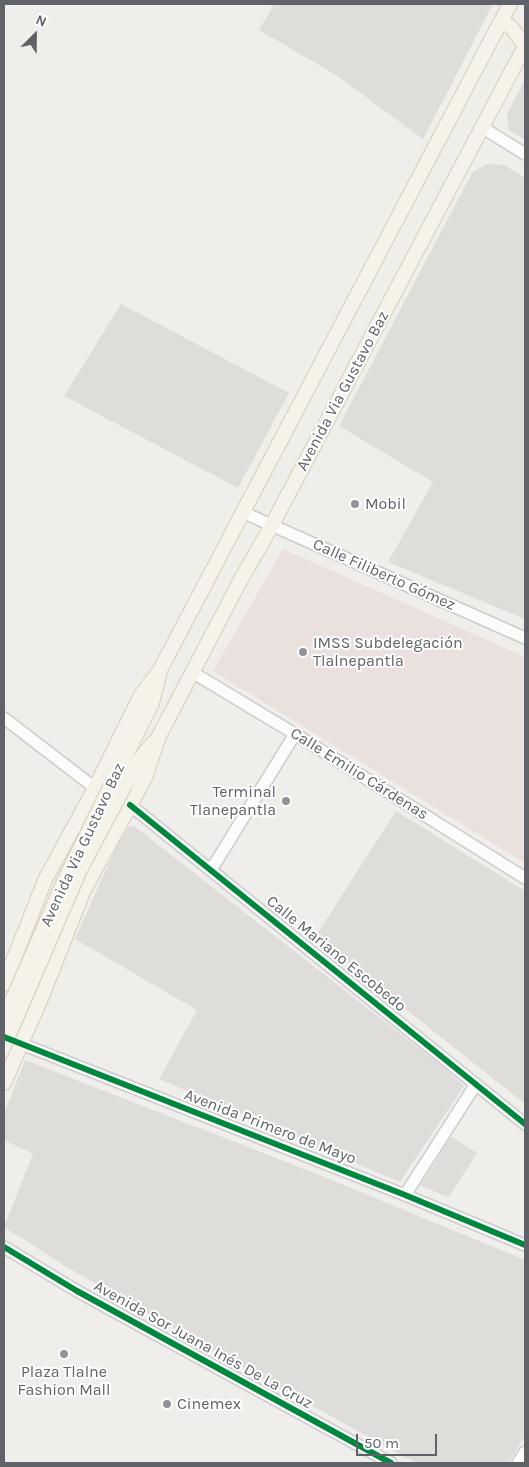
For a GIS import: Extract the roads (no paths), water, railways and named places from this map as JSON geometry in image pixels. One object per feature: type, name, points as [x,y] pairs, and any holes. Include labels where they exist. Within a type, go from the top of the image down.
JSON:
[{"type":"main road","name":"Avenida Via Gustavo Baz","points":[[6,979],[46,878],[95,788],[141,694],[160,670],[510,4]]},
{"type":"main road","points":[[502,20],[512,28],[525,46]]},
{"type":"main road","name":"Avenida Via Gustavo Baz","points":[[4,1083],[43,994],[83,892],[145,778],[159,736],[525,46]]},
{"type":"main road","name":"Avenida Via Gustavo Baz","points":[[4,1046],[119,783],[152,703],[160,670]]},
{"type":"main road","name":"Avenida Via Gustavo Baz","points":[[4,1019],[67,875],[119,783],[159,736]]},
{"type":"main road","points":[[6,979],[18,991],[25,994],[43,994]]},
{"type":"street","points":[[483,128],[525,154]]},
{"type":"street","name":"Calle Filiberto Gómez","points":[[242,512],[525,638]]},
{"type":"street","name":"Calle Emilio Cárdenas","points":[[192,672],[525,878]]},
{"type":"street","points":[[4,718],[95,788]]},
{"type":"street","points":[[211,870],[295,734]]},
{"type":"street","name":"Calle Mariano Escobedo","points":[[130,805],[525,1124]]},
{"type":"street","name":"Avenida Primero de Mayo","points":[[4,1037],[405,1195],[525,1245]]},
{"type":"street","points":[[405,1195],[476,1084]]},
{"type":"street","name":"Avenida Sor Juana Inés De La Cruz","points":[[4,1246],[77,1291],[391,1463]]},
{"type":"street","points":[[518,1463],[525,1452]]},
{"type":"place","name":"Mobil","points":[[355,504]]},
{"type":"place","name":"IMSS Subdelegación Tlalnepantla","points":[[303,652]]},
{"type":"place","name":"Terminal Tlanepantla","points":[[286,801]]},
{"type":"place","name":"Plaza Tlalne Fashion Mall","points":[[64,1354]]},
{"type":"place","name":"Cinemex","points":[[167,1404]]}]
